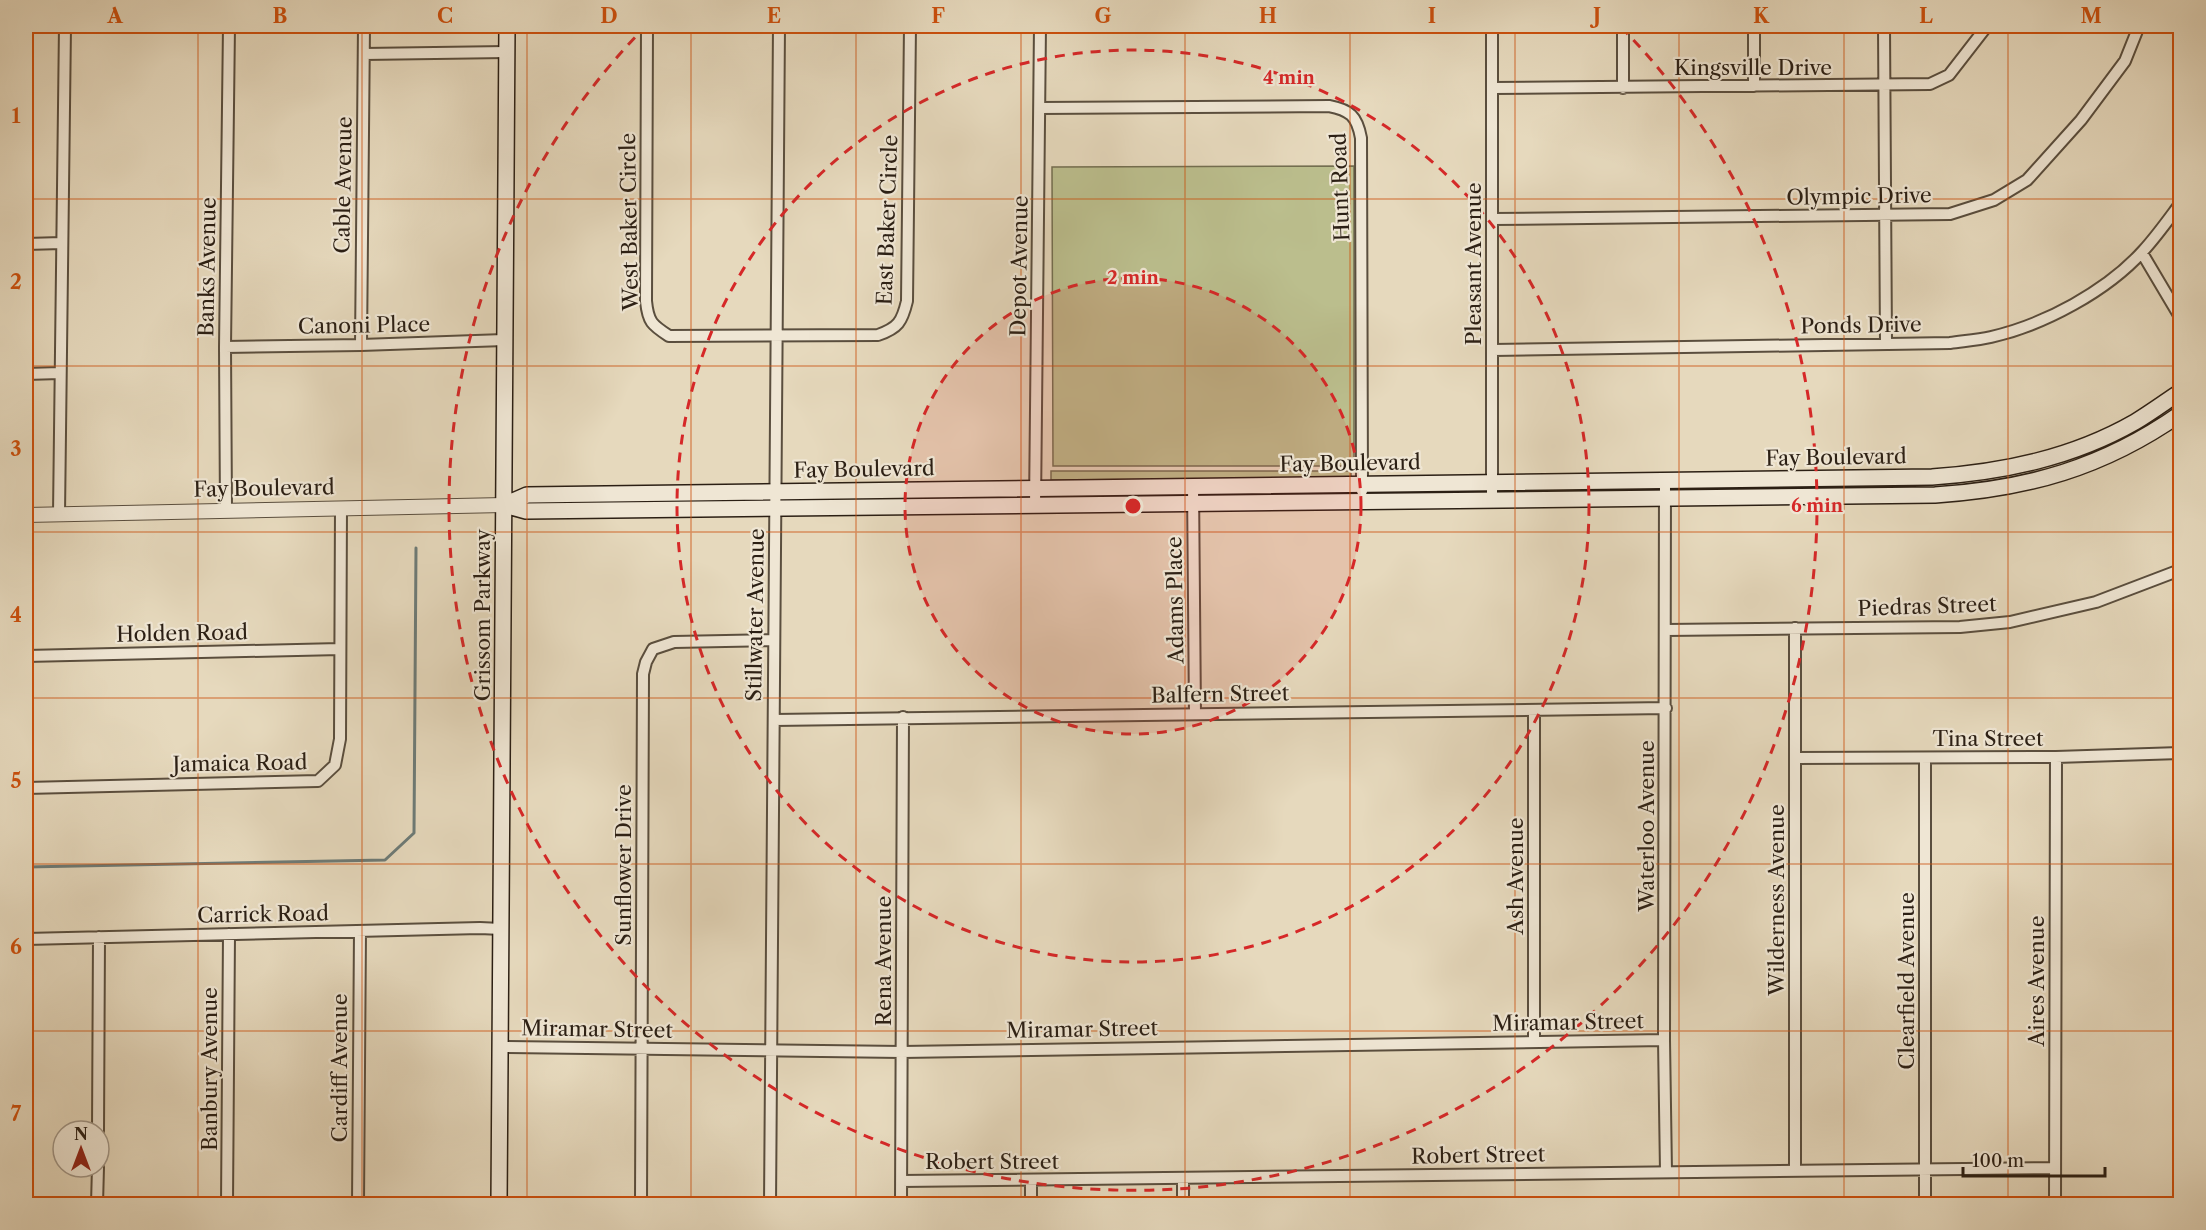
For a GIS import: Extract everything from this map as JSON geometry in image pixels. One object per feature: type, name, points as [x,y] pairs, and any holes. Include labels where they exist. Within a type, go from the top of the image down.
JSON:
[{"type":"main road","name":"Grissom Parkway","points":[[499,1204],[507,26]]},
{"type":"main road","name":"Fay Boulevard","points":[[504,505],[527,495],[1890,477],[1967,474],[2036,462],[2070,452],[2134,423],[2181,392]]},
{"type":"main road","name":"Fay Boulevard","points":[[504,505],[525,511],[776,510],[1492,502],[1971,493],[2022,485],[2061,474],[2118,452],[2162,428],[2181,414]]},
{"type":"street","points":[[60,514],[65,26]]},
{"type":"street","name":"Banks Avenue","points":[[226,510],[225,347],[230,26]]},
{"type":"street","name":"Cable Avenue","points":[[361,345],[364,26]]},
{"type":"street","name":"West Baker Circle","points":[[647,26],[646,301],[648,316],[653,326],[669,336],[777,336]]},
{"type":"street","name":"Stillwater Avenue","points":[[770,1204],[779,26]]},
{"type":"street","name":"East Baker Circle","points":[[777,336],[878,335],[892,330],[903,318],[907,301],[910,26]]},
{"type":"street","name":"Depot Avenue","points":[[1035,506],[1040,26]]},
{"type":"street","name":"Pleasant Avenue","points":[[1492,26],[1492,502]]},
{"type":"street","points":[[1623,26],[1623,88]]},
{"type":"street","points":[[1754,26],[1754,86]]},
{"type":"street","points":[[1884,26],[1887,344]]},
{"type":"street","name":"Kingsville Drive","points":[[1493,88],[1930,84],[1949,75],[1988,26]]},
{"type":"street","name":"Olympic Drive","points":[[1492,219],[1950,214],[1994,200],[2027,180],[2081,120],[2125,61],[2139,26]]},
{"type":"street","points":[[364,54],[506,52]]},
{"type":"street","name":"Hunt Road","points":[[1040,108],[1329,106],[1351,114],[1358,124],[1361,138],[1362,502]]},
{"type":"street","name":"Ponds Drive","points":[[1493,350],[1950,343],[1991,337],[2038,322],[2074,304],[2108,282],[2142,253],[2181,204]]},
{"type":"street","points":[[26,244],[62,243]]},
{"type":"street","points":[[2142,253],[2181,317]]},
{"type":"street","name":"Canoni Place","points":[[225,347],[504,340]]},
{"type":"street","points":[[26,374],[60,373]]},
{"type":"street","points":[[1890,477],[1890,496]]},
{"type":"street","name":"Waterloo Avenue","points":[[1665,480],[1664,1040],[1666,1172]]},
{"type":"street","name":"Adams Place","points":[[1193,486],[1195,714]]},
{"type":"street","name":"Fay Boulevard","points":[[26,515],[504,505]]},
{"type":"street","name":"Jamaica Road","points":[[26,788],[318,781],[335,765],[340,739],[341,508]]},
{"type":"street","name":"Piedras Street","points":[[1666,630],[1960,627],[2010,622],[2096,602],[2181,570]]},
{"type":"street","name":"Wilderness Avenue","points":[[1795,628],[1796,1171]]},
{"type":"street","name":"Sunflower Drive","points":[[641,1204],[643,686],[646,662],[653,649],[674,642],[774,640]]},
{"type":"street","name":"Holden Road","points":[[26,656],[340,649]]},
{"type":"street","name":"Balfern Street","points":[[774,720],[1666,708]]},
{"type":"street","name":"Ash Avenue","points":[[1534,710],[1534,1042]]},
{"type":"street","name":"Rena Avenue","points":[[901,1204],[903,717]]},
{"type":"street","name":"Tina Street","points":[[1796,758],[2056,757],[2181,753]]},
{"type":"street","name":"Aires Avenue","points":[[2055,1204],[2056,757]]},
{"type":"street","name":"Clearfield Avenue","points":[[1925,758],[1925,1204]]},
{"type":"street","name":"Carrick Road","points":[[26,939],[501,929]]},
{"type":"street","name":"Cardiff Avenue","points":[[358,1204],[360,931]]},
{"type":"street","name":"Banbury Avenue","points":[[227,1204],[229,934]]},
{"type":"street","points":[[98,1119],[99,937]]},
{"type":"street","name":"Miramar Street","points":[[500,1047],[903,1052],[1664,1040]]},
{"type":"street","name":"Robert Street","points":[[901,1181],[2055,1168]]},
{"type":"street","points":[[1183,1178],[1183,1204]]},
{"type":"street","points":[[98,1179],[98,1204]]},
{"type":"street","points":[[1031,1181],[1031,1204]]},
{"type":"green space","points":[[1354,166],[1354,466],[1053,466],[1052,167]]},
{"type":"green space","points":[[1051,471],[1351,471],[1351,478],[1051,480]]},
{"type":"waterway","points":[[26,867],[385,860],[414,833],[416,548]]}]
